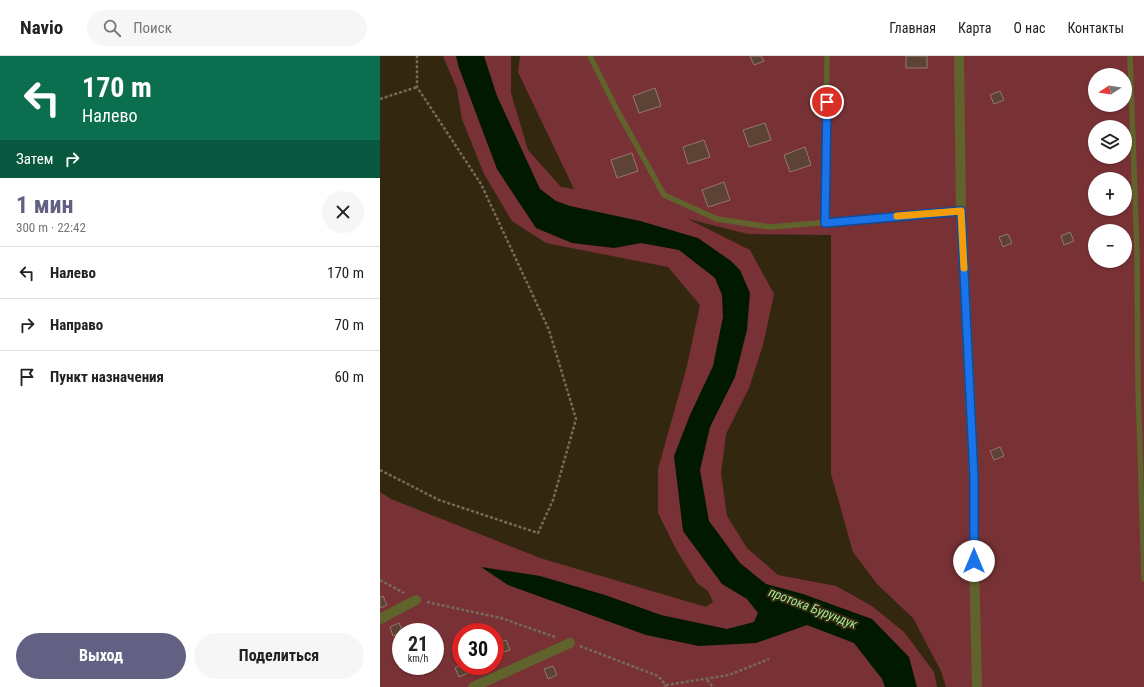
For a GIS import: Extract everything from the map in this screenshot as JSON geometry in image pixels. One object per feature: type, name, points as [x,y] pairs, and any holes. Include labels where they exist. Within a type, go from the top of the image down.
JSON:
[{"type":"street","points":[[959,56],[961,211],[974,478],[977,687]]},
{"type":"street","points":[[380,619],[416,600]]},
{"type":"street","points":[[473,687],[570,643]]},
{"type":"lane","points":[[590,56],[616,110],[664,196],[717,219],[770,227],[961,211]]},
{"type":"lane","points":[[825,223],[827,56]]},
{"type":"lane","points":[[1130,56],[1137,251],[1138,386],[1144,579]]},
{"type":"path","points":[[380,470],[439,500],[538,534],[553,500],[576,419],[549,330],[481,184],[417,87],[417,56]]},
{"type":"path","points":[[380,99],[417,87]]},
{"type":"path","points":[[380,580],[416,600],[501,618],[570,643],[658,676],[665,686],[707,680],[729,675],[769,658]]},
{"type":"path","points":[[707,680],[713,687]]},
{"type":"shaded area","points":[[443,56],[511,56],[511,93],[528,150],[561,187],[574,189],[518,72],[520,56],[1144,56],[1144,687],[946,687],[941,671],[913,618],[877,584],[853,552],[831,474],[831,235],[748,234],[688,219],[750,250],[774,294],[763,345],[749,388],[726,434],[721,473],[727,516],[747,548],[778,575],[836,586],[872,606],[904,632],[934,672],[937,687],[380,687],[380,492],[391,499],[540,558],[706,607],[713,602],[708,591],[697,583],[676,549],[658,513],[658,469],[687,366],[700,305],[668,267],[546,243],[512,221],[484,174],[462,119],[457,89]]},
{"type":"water","name":"протока Бурундук","points":[[456,56],[484,56],[497,96],[540,189],[556,201],[570,206],[640,221],[698,238],[731,261],[740,270],[750,293],[747,330],[735,377],[710,427],[700,470],[709,521],[740,563],[766,584],[803,594],[872,619],[909,657],[917,687],[885,687],[882,679],[854,643],[807,625],[756,643],[699,646],[646,635],[508,585],[481,567],[540,576],[605,595],[661,615],[727,629],[754,622],[758,613],[747,599],[722,584],[683,531],[674,456],[690,415],[713,366],[723,317],[722,295],[715,278],[679,250],[641,243],[614,248],[572,243],[536,228],[497,169],[459,68]]},
{"type":"building","points":[[750,56],[761,56],[764,61],[754,65]]},
{"type":"building","points":[[906,56],[927,56],[927,68],[906,68]]},
{"type":"building","points":[[655,88],[661,106],[639,113],[633,96]]},
{"type":"building","points":[[1000,91],[1004,100],[994,104],[990,95]]},
{"type":"building","points":[[765,123],[771,140],[749,147],[743,130]]},
{"type":"building","points":[[704,140],[710,157],[688,164],[683,147]]},
{"type":"building","points":[[805,147],[811,165],[790,172],[784,155]]},
{"type":"building","points":[[632,153],[638,171],[617,178],[611,160]]},
{"type":"building","points":[[724,182],[730,200],[708,207],[702,190]]},
{"type":"building","points":[[1070,232],[1074,241],[1064,245],[1061,236]]},
{"type":"building","points":[[1008,234],[1012,243],[1003,247],[999,237]]},
{"type":"building","points":[[1000,447],[1004,456],[994,460],[990,451]]},
{"type":"building","points":[[383,596],[387,605],[380,608],[380,597]]},
{"type":"building","points":[[506,640],[510,650],[504,652],[504,641]]},
{"type":"building","points":[[553,666],[557,675],[548,679],[544,669]]},
{"type":"slow traffic","points":[[897,216],[961,211],[964,268]]},
{"type":"route","points":[[827,102],[825,223],[961,211],[974,478],[974,561]]}]
